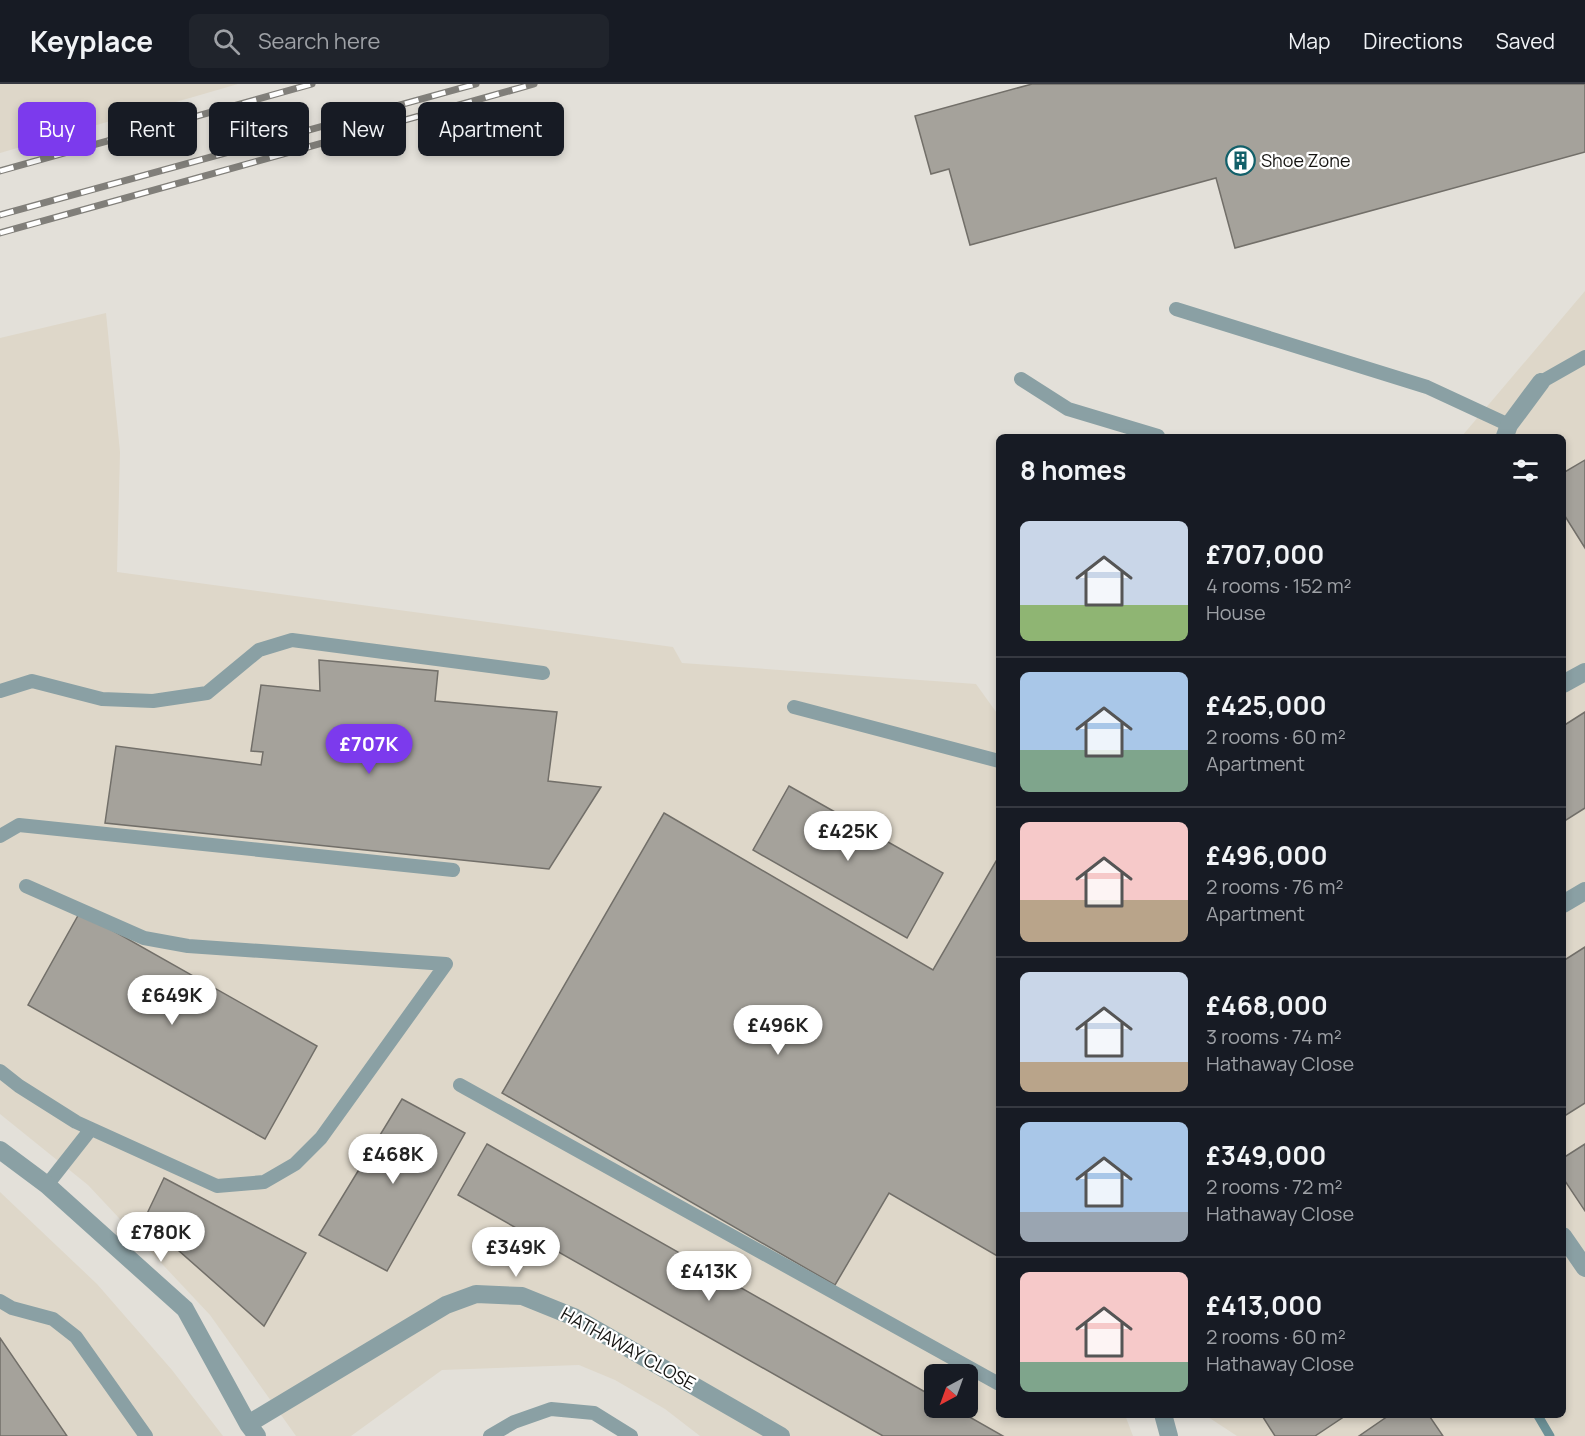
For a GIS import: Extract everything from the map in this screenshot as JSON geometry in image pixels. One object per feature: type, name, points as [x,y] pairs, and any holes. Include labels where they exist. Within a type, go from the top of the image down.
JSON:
[{"type":"street","points":[[1507,431],[1541,382]]},
{"type":"street","points":[[1566,682],[1585,672]]},
{"type":"street","points":[[1566,902],[1585,891]]},
{"type":"street","points":[[0,1150],[47,1185],[185,1309],[253,1430]]},
{"type":"street","points":[[1566,1240],[1585,1268]]},
{"type":"street","name":"HATHAWAY CLOSE","points":[[253,1430],[446,1305],[476,1294],[522,1296],[574,1317],[781,1436]]},
{"type":"street","points":[[1164,1418],[1169,1436]]},
{"type":"lane","points":[[1176,309],[1427,387],[1507,431]]},
{"type":"lane","points":[[1541,382],[1585,357]]},
{"type":"lane","points":[[1022,379],[1068,409],[1151,434]]},
{"type":"lane","points":[[0,691],[32,681],[102,699],[153,701],[207,693],[259,650],[292,640],[543,674]]},
{"type":"lane","points":[[794,707],[996,760]]},
{"type":"lane","points":[[0,836],[19,825],[453,870]]},
{"type":"lane","points":[[0,1071],[19,1086],[90,1129],[217,1186],[264,1182],[295,1164],[321,1138],[446,964],[188,946],[144,938],[26,886]]},
{"type":"lane","points":[[460,1085],[996,1382]]},
{"type":"lane","points":[[47,1185],[90,1129]]},
{"type":"lane","points":[[0,1300],[12,1308],[53,1319],[76,1337],[146,1436]]},
{"type":"lane","points":[[490,1436],[513,1422],[551,1409],[594,1413],[631,1436]]},
{"type":"shaded area","points":[[0,84],[238,84],[176,102],[108,102],[108,122],[96,125],[96,102],[18,102],[18,148],[0,153]]},
{"type":"shaded area","points":[[1585,291],[1585,1436],[1237,1436],[1210,1418],[1566,1418],[1566,434],[1464,434]]},
{"type":"shaded area","points":[[106,313],[120,452],[117,572],[673,647],[682,663],[976,684],[996,712],[996,1418],[1126,1418],[1133,1436],[700,1436],[665,1409],[615,1380],[579,1365],[442,1370],[351,1436],[296,1436],[210,1315],[88,1185],[0,1114],[0,338]]},
{"type":"shaded area","points":[[0,1192],[97,1284],[172,1370],[223,1436],[0,1436]]},
{"type":"building","name":"Shoe Zone","points":[[1032,84],[1585,84],[1585,152],[1235,248],[1216,178],[970,245],[949,169],[931,174],[915,116]]},
{"type":"building","points":[[1585,460],[1585,548],[1566,518],[1566,471]]},
{"type":"building","points":[[319,660],[438,671],[435,701],[557,712],[548,781],[601,787],[549,869],[105,823],[116,746],[261,765],[263,752],[251,751],[261,685],[320,691]]},
{"type":"building","points":[[1585,712],[1585,808],[1566,820],[1566,724]]},
{"type":"building","points":[[789,786],[943,873],[907,938],[753,850]]},
{"type":"building","points":[[664,813],[933,970],[996,861],[996,1255],[889,1193],[835,1285],[502,1093]]},
{"type":"building","points":[[80,912],[317,1046],[265,1139],[28,1005]]},
{"type":"building","points":[[1585,947],[1585,1103],[1566,1115],[1566,959]]},
{"type":"building","points":[[402,1099],[465,1133],[387,1271],[319,1235]]},
{"type":"building","points":[[487,1144],[924,1391],[924,1418],[971,1418],[1003,1436],[883,1436],[458,1195]]},
{"type":"building","points":[[1585,1144],[1585,1211],[1566,1182],[1566,1156]]},
{"type":"building","points":[[164,1178],[306,1253],[264,1326],[144,1220]]},
{"type":"building","points":[[0,1338],[67,1436],[0,1436]]},
{"type":"building","points":[[1264,1418],[1342,1418],[1315,1436],[1275,1436]]},
{"type":"building","points":[[1385,1418],[1431,1418],[1443,1436],[1359,1436]]},
{"type":"waterway","points":[[1539,1418],[1550,1436]]},
{"type":"railway","points":[[0,171],[312,84]]},
{"type":"railway","points":[[0,215],[476,84]]},
{"type":"railway","points":[[0,233],[534,84]]},
{"type":"place","name":"Shoe Zone","points":[[1240,161]]}]
